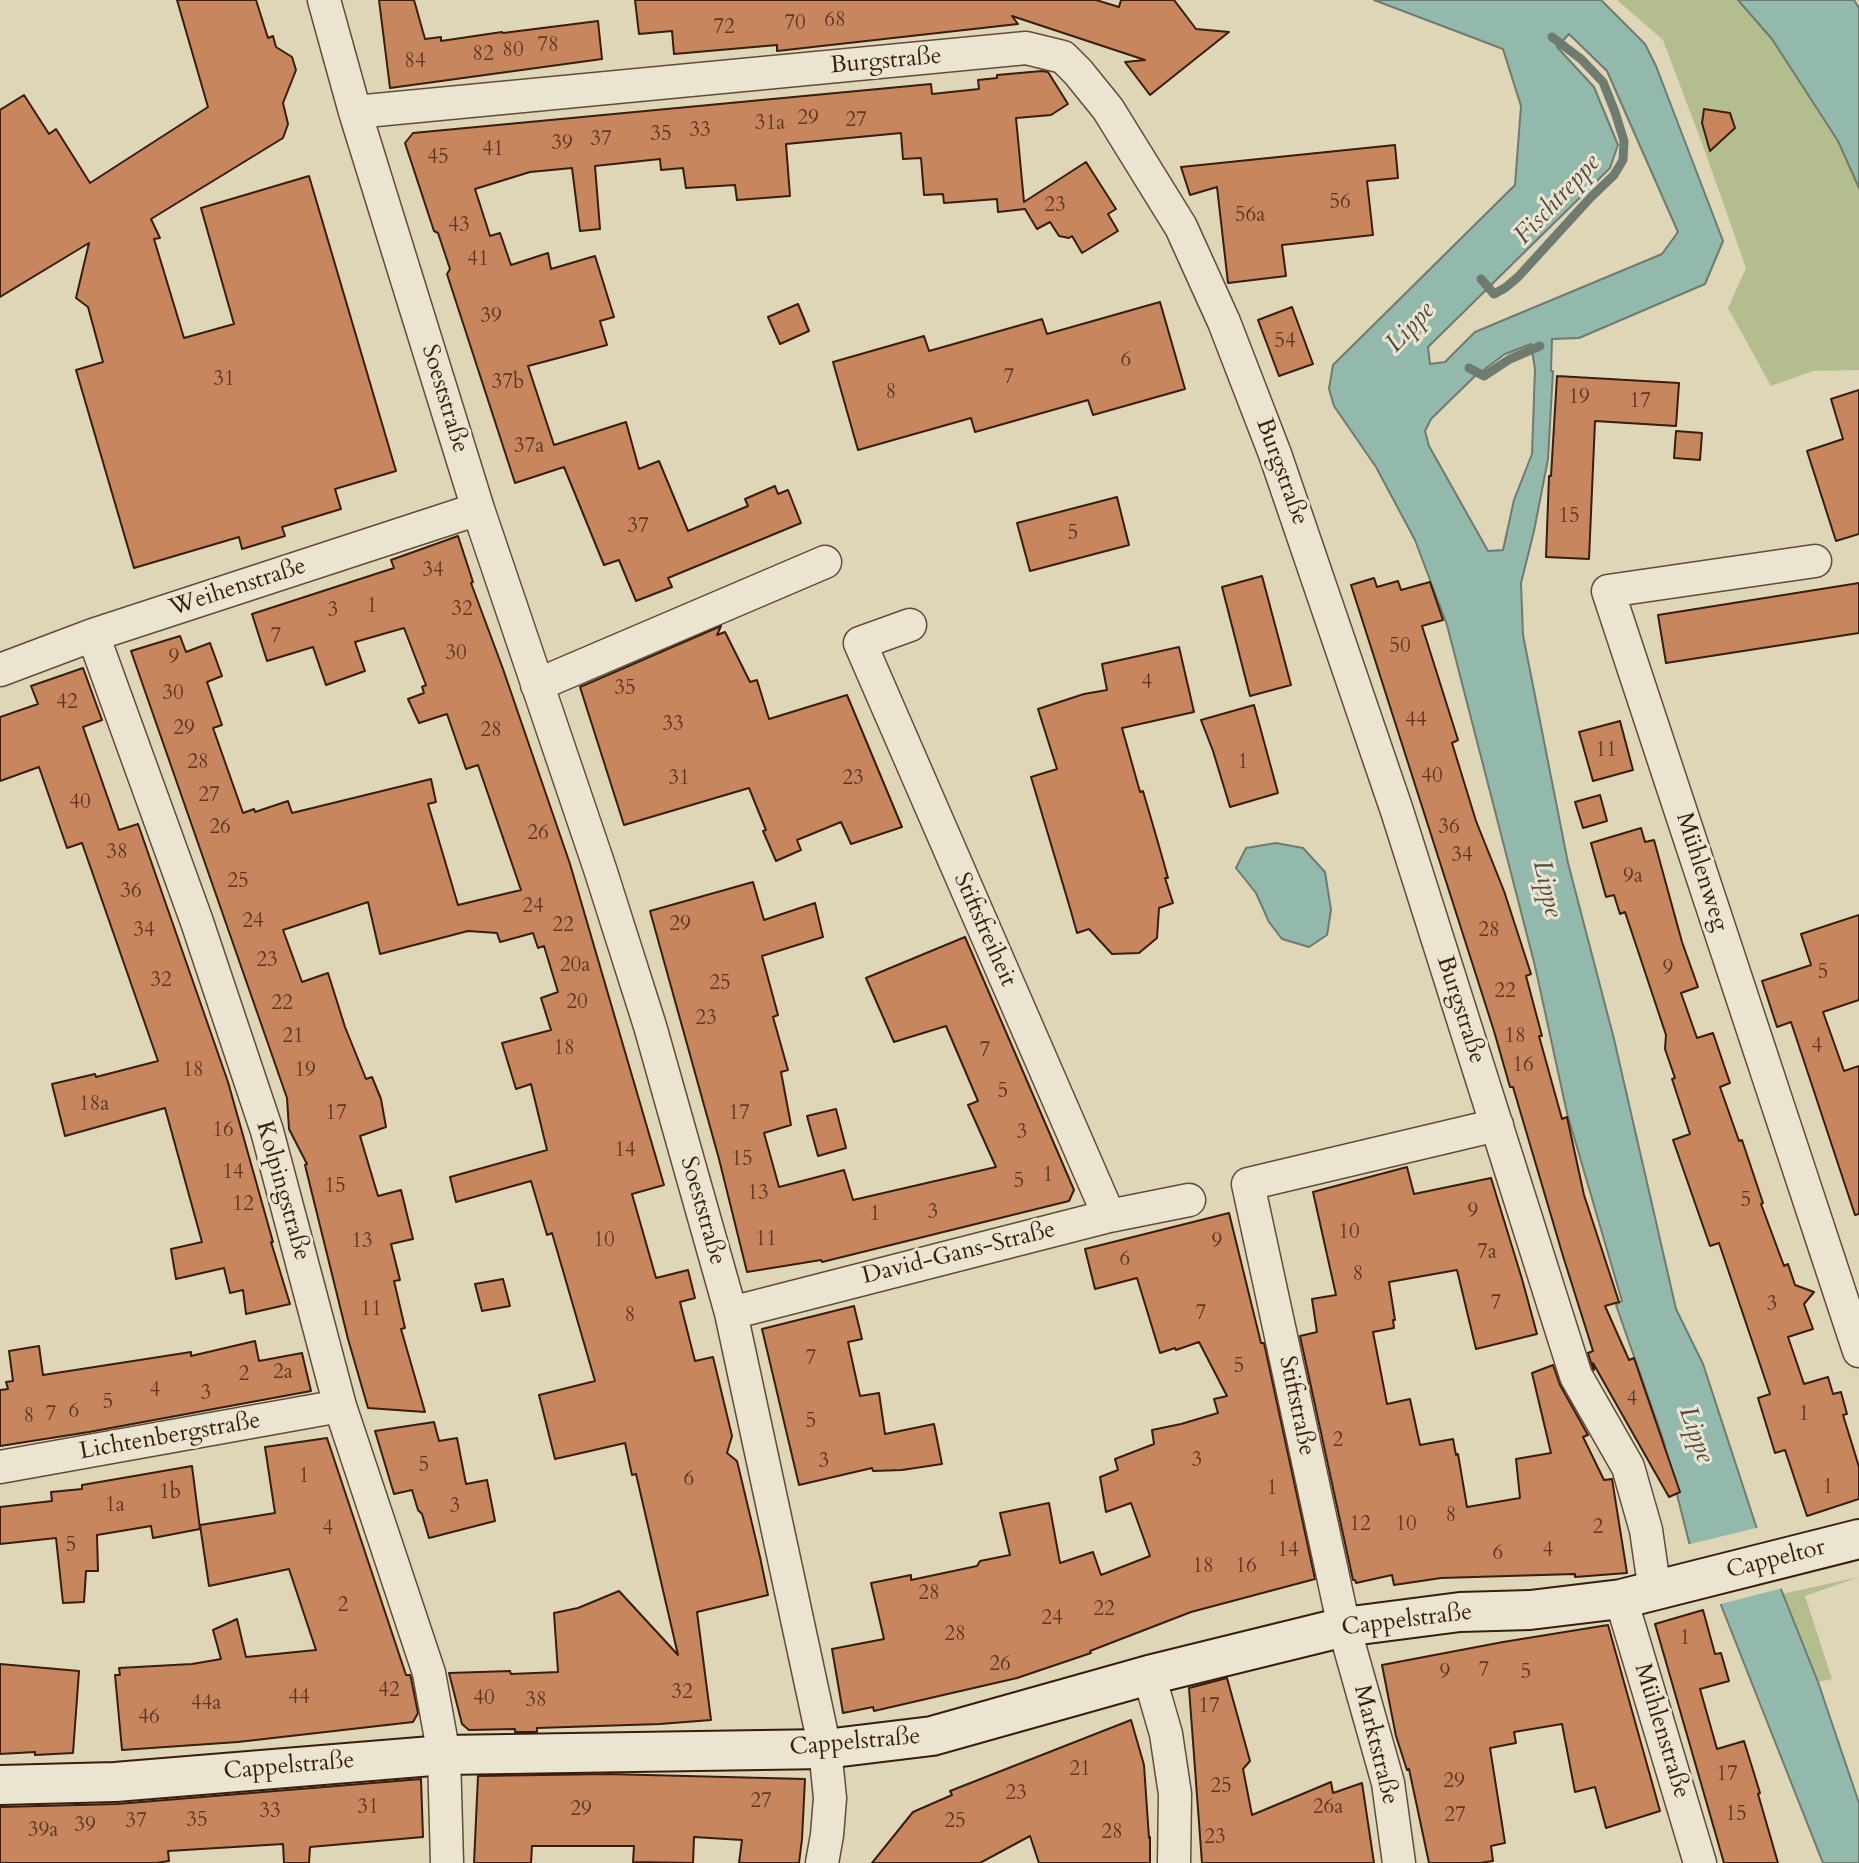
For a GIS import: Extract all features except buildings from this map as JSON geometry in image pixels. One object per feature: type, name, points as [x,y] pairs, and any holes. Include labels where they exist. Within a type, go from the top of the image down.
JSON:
[{"type":"street","name":"Soeststraße","points":[[324,0],[355,112],[478,509],[600,869],[641,1000],[731,1313],[825,1749],[830,1798],[822,1863]]},
{"type":"street","name":"Burgstraße","points":[[355,112],[1026,48],[1063,57],[1078,72],[1108,109],[1181,227],[1224,322],[1275,454],[1397,811],[1576,1376],[1628,1467],[1646,1530],[1638,1595]]},
{"type":"street","name":"Weihenstraße","points":[[0,670],[93,635],[478,509]]},
{"type":"street","name":"Mühlenweg","points":[[1815,561],[1608,591],[1859,1352]]},
{"type":"street","points":[[537,685],[825,562]]},
{"type":"street","name":"Stiftsfreiheit","points":[[909,625],[860,643],[1109,1216]]},
{"type":"street","name":"Kolpingstraße","points":[[93,635],[197,922],[267,1131],[340,1406],[429,1672],[444,1755],[447,1863]]},
{"type":"street","name":"Stiftstraße","points":[[1344,1628],[1248,1184],[1497,1125]]},
{"type":"street","name":"David-Gans-Straße","points":[[731,1313],[1109,1216],[1189,1200]]},
{"type":"street","name":"Lichtenbergstraße","points":[[0,1467],[340,1406]]},
{"type":"street","name":"Cappeltor","points":[[1694,1581],[1859,1539]]},
{"type":"street","name":"Cappelstraße","points":[[0,1785],[114,1782],[444,1755],[825,1749],[932,1736],[1149,1675],[1344,1628],[1460,1612],[1530,1610],[1638,1595],[1694,1581]]},
{"type":"street","name":"Mühlenstraße","points":[[1638,1595],[1700,1863]]},
{"type":"street","name":"Marktstraße","points":[[1344,1628],[1388,1783],[1399,1863]]},
{"type":"street","points":[[1149,1675],[1166,1734],[1175,1794],[1174,1863]]},
{"type":"green space","points":[[1617,0],[1738,0],[1772,39],[1838,141],[1859,188],[1859,370],[1813,371],[1771,386],[1728,308],[1746,268],[1663,40]]},
{"type":"green space","points":[[1859,1577],[1805,1596],[1832,1679],[1818,1682],[1782,1594]]},
{"type":"water","name":"Lippe","points":[[1374,0],[1601,0],[1645,44],[1656,66],[1723,241],[1705,284],[1579,338],[1552,339],[1548,459],[1521,583],[1523,635],[1568,863],[1614,1039],[1676,1309],[1703,1364],[1757,1529],[1818,1682],[1859,1803],[1859,1863],[1823,1863],[1721,1605],[1690,1546],[1663,1439],[1616,1305],[1622,1301],[1567,1113],[1535,966],[1447,625],[1415,540],[1376,467],[1334,406],[1329,389],[1333,365],[1515,185],[1521,106],[1503,49]],"holes":[[[1569,34],[1607,71],[1678,232],[1662,254],[1475,332],[1445,362],[1430,364],[1428,347],[1610,168],[1618,145],[1594,87],[1557,47]],[[1531,344],[1535,369],[1532,454],[1514,500],[1503,550],[1488,551],[1429,446],[1425,431],[1431,419],[1474,377],[1505,354]]]},
{"type":"water","points":[[1738,0],[1854,0],[1859,8],[1859,188],[1838,141],[1772,39]]},
{"type":"water","points":[[1276,843],[1303,848],[1325,872],[1331,910],[1327,935],[1309,947],[1282,939],[1269,922],[1256,893],[1236,868],[1246,848]]},
{"type":"pier","points":[[1760,1527],[1783,1588],[1717,1605],[1686,1545]]},
{"type":"waterway","name":"Fischtreppe","points":[[1481,279],[1494,294],[1505,288],[1614,175],[1623,160],[1624,141],[1603,82],[1581,59],[1552,37]]},
{"type":"waterway","name":"Fischtreppe","points":[[1469,368],[1484,376],[1510,359],[1540,346]]}]
